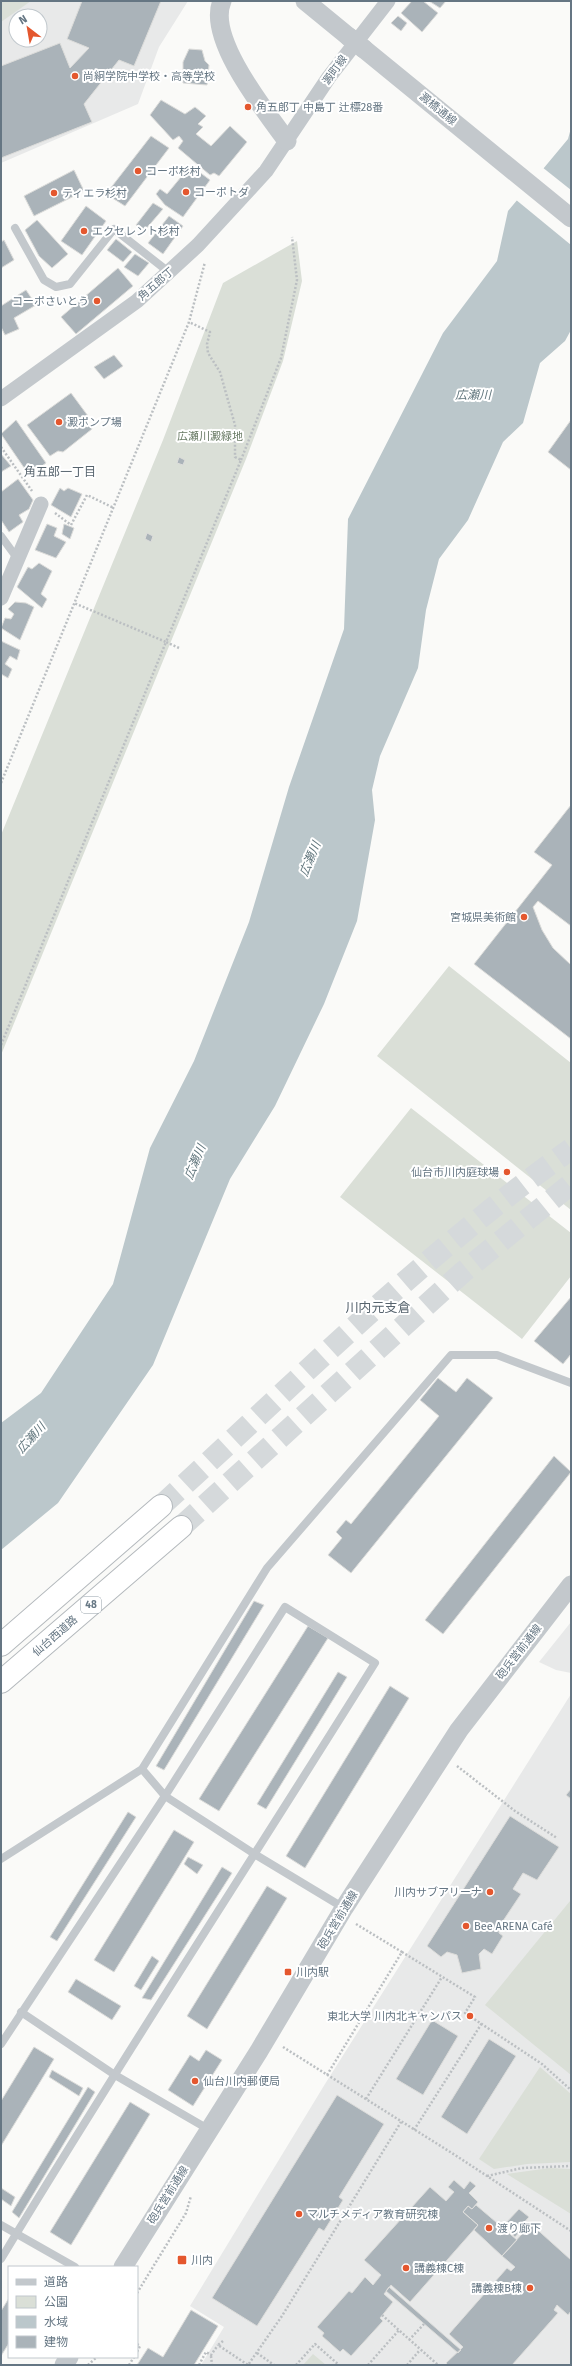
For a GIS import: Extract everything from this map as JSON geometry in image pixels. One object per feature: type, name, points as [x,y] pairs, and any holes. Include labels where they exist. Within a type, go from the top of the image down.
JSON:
[{"type":"highway","name":"48","points":[[1,1645],[161,1506]]},
{"type":"highway","name":"仙台西道路","points":[[1,1682],[181,1527]]},
{"type":"street","points":[[222,1],[220,5],[222,25],[229,55],[243,79],[287,141]]},
{"type":"street","name":"澱橋通線","points":[[305,1],[571,218]]},
{"type":"street","name":"澱町線","points":[[287,141],[329,77],[388,1]]},
{"type":"street","name":"角五郎丁","points":[[1,399],[104,327],[170,273],[266,171],[287,141]]},
{"type":"street","points":[[1,598],[41,504]]},
{"type":"street","name":"砲兵営前通線","points":[[125,2266],[208,2129],[259,2051],[344,1908],[459,1730],[571,1585]]},
{"type":"lane","points":[[15,228],[44,280],[56,287],[70,284],[114,229],[170,273]]},
{"type":"lane","points":[[1,536],[17,558]]},
{"type":"lane","points":[[1,1859],[142,1769],[267,1568],[451,1355],[497,1355],[571,1383]]},
{"type":"lane","points":[[1,2044],[165,1796],[285,1607],[375,1663],[256,1855],[114,2074],[1,2259]]},
{"type":"lane","points":[[142,1769],[165,1796],[256,1855],[344,1908]]},
{"type":"lane","points":[[21,2012],[114,2074],[208,2129]]},
{"type":"lane","points":[[1,2225],[73,2266]]},
{"type":"path","points":[[1,1045],[241,460],[281,358],[297,280],[292,237]]},
{"type":"path","points":[[1,783],[189,322],[207,256]]},
{"type":"path","points":[[189,322],[210,332],[207,344],[208,353],[220,372],[235,425],[235,457],[241,460]]},
{"type":"path","points":[[1,447],[41,504],[71,524],[87,495],[114,508]]},
{"type":"path","points":[[74,603],[179,648]]},
{"type":"path","points":[[458,1760],[455,1765],[461,1770],[515,1811],[557,1838]]},
{"type":"path","points":[[352,1931],[360,1917]]},
{"type":"path","points":[[356,1924],[475,1997],[465,2013],[542,2064],[571,2090]]},
{"type":"path","points":[[327,2075],[402,1952]]},
{"type":"path","points":[[366,2099],[442,1977]]},
{"type":"path","points":[[414,2130],[482,2023]]},
{"type":"path","points":[[285,2039],[281,2046],[571,2231]]},
{"type":"path","points":[[218,2345],[248,2365],[282,2316],[401,2122]]},
{"type":"path","points":[[486,2176],[522,2168],[571,2166]]},
{"type":"path","points":[[138,2291],[186,2213],[192,2194]]},
{"type":"path","points":[[382,2315],[438,2365]]},
{"type":"path","points":[[410,2340],[424,2324]]},
{"type":"path","points":[[368,2365],[399,2330]]},
{"type":"path","points":[[212,2365],[211,2355],[223,2341]]},
{"type":"path","points":[[296,2365],[315,2344],[339,2365]]},
{"type":"path","points":[[407,2365],[420,2350]]},
{"type":"path","points":[[199,2365],[206,2352],[211,2355]]},
{"type":"path","points":[[257,2353],[274,2365]]},
{"type":"path","points":[[88,2365],[96,2358]]},
{"type":"shaded area","name":"尚絅学院中学校・高等学校","points":[[1,1],[188,1],[159,47],[138,104],[1,163]]},
{"type":"shaded area","points":[[571,1622],[571,1673],[556,1670],[539,1662]]},
{"type":"shaded area","name":"東北大学 川内北キャンパス","points":[[571,1694],[571,2365],[201,2365],[224,2327],[190,2306],[325,2084]]},
{"type":"green space","points":[[1,1],[31,1],[21,8],[8,8],[8,17],[1,22]]},
{"type":"green space","name":"広瀬川澱緑地","points":[[297,241],[302,281],[283,361],[246,459],[1,1055],[1,835],[163,440],[223,283]]},
{"type":"green space","points":[[449,966],[571,1063],[571,1210],[377,1056]]},
{"type":"green space","points":[[411,1108],[571,1233],[571,1276],[522,1339],[340,1197]]},
{"type":"green space","points":[[570,1901],[571,1902],[571,2075],[485,2005]]},
{"type":"green space","points":[[540,2067],[571,2094],[571,2162],[527,2164],[494,2169],[479,2159]]},
{"type":"green space","points":[[550,2168],[571,2169],[571,2214],[507,2174]]},
{"type":"green space","points":[[313,2354],[326,2365],[303,2365]]},
{"type":"water","name":"広瀬川","points":[[571,128],[571,330],[565,341],[540,363],[523,423],[503,442],[468,520],[439,559],[426,610],[418,668],[380,756],[372,790],[375,820],[357,921],[324,1004],[275,1106],[230,1179],[153,1365],[58,1503],[1,1550],[1,1423],[41,1393],[113,1284],[150,1148],[194,1061],[249,922],[289,787],[344,629],[348,519],[443,333],[497,261],[508,211],[568,139]]},
{"type":"pier","points":[[542,167],[571,190],[571,245],[515,199]]},
{"type":"building","name":"尚絅学院中学校・高等学校","points":[[82,1],[161,1],[134,66],[119,60],[84,104],[92,122],[1,158],[1,66],[60,43],[70,68],[89,48],[67,39]]},
{"type":"building","points":[[412,1],[423,1],[438,13],[422,32],[401,13]]},
{"type":"building","points":[[429,1],[446,1],[440,8]]},
{"type":"building","points":[[398,16],[407,23],[401,31],[391,23]]},
{"type":"building","points":[[189,49],[202,50],[205,61],[209,65],[207,85],[183,83],[183,62]]},
{"type":"building","points":[[161,100],[185,114],[195,107],[206,116],[198,124],[203,127],[196,134],[211,146],[230,126],[247,142],[219,176],[214,173],[210,175],[178,148],[183,141],[179,136],[173,140],[150,115]]},
{"type":"building","name":"コーポ杉村","points":[[151,136],[169,148],[125,206],[106,194]]},
{"type":"building","name":"コーポトダ","points":[[194,168],[210,180],[183,217],[165,205],[156,194],[160,189],[167,194],[181,177],[184,178]]},
{"type":"building","name":"ティエラ杉村","points":[[74,170],[84,191],[34,216],[24,196]]},
{"type":"building","points":[[153,203],[163,209],[145,230],[136,225]]},
{"type":"building","name":"エクセレント杉村","points":[[86,206],[106,221],[82,255],[61,241]]},
{"type":"building","points":[[169,216],[183,226],[163,254],[148,243]]},
{"type":"building","points":[[37,220],[68,254],[52,268],[39,256],[25,230]]},
{"type":"building","points":[[116,239],[132,252],[123,262],[107,250]]},
{"type":"building","points":[[4,240],[14,260],[1,268],[1,242]]},
{"type":"building","points":[[135,254],[149,263],[138,276],[124,267]]},
{"type":"building","name":"コーポさいとう","points":[[118,268],[133,286],[76,334],[61,317]]},
{"type":"building","points":[[26,290],[36,305],[14,318],[19,329],[5,335],[1,327],[1,306]]},
{"type":"building","points":[[114,355],[123,366],[104,379],[94,367]]},
{"type":"building","name":"澱ポンプ場","points":[[71,393],[88,416],[85,418],[92,429],[63,452],[58,451],[50,456],[27,425]]},
{"type":"building","points":[[16,420],[46,463],[29,475],[1,434]]},
{"type":"building","points":[[571,420],[571,470],[548,452]]},
{"type":"building","points":[[1,454],[11,466],[1,472]]},
{"type":"building","points":[[179,457],[185,460],[183,465],[177,463]]},
{"type":"building","points":[[18,479],[33,500],[29,509],[19,515],[23,522],[9,532],[1,520],[1,492]]},
{"type":"building","points":[[60,488],[64,491],[68,488],[82,494],[71,517],[51,505]]},
{"type":"building","points":[[47,524],[57,528],[54,536],[66,542],[56,558],[35,550]]},
{"type":"building","points":[[64,524],[74,528],[70,539],[62,534]]},
{"type":"building","points":[[147,533],[153,536],[151,542],[145,539]]},
{"type":"building","points":[[39,563],[52,571],[41,594],[47,599],[42,608],[17,587],[28,567],[32,569]]},
{"type":"building","points":[[15,602],[26,603],[34,607],[20,640],[1,628],[5,618],[11,619],[14,614],[8,609]]},
{"type":"building","points":[[1,641],[20,650],[17,660],[10,656],[5,664],[12,669],[8,678],[1,674]]},
{"type":"building","name":"宮城県美術館","points":[[571,805],[571,926],[538,901],[533,907],[542,930],[553,948],[571,965],[571,1039],[474,964],[552,865],[534,852]]},
{"type":"building","points":[[571,1297],[571,1354],[563,1364],[534,1341]]},
{"type":"building","points":[[438,1378],[456,1392],[467,1378],[493,1398],[351,1573],[328,1555],[342,1538],[336,1532],[346,1520],[351,1524],[439,1416],[420,1400]]},
{"type":"building","points":[[554,1456],[571,1472],[443,1634],[425,1620]]},
{"type":"building","points":[[254,1601],[264,1605],[164,1770],[156,1766]]},
{"type":"building","points":[[308,1626],[328,1638],[219,1811],[199,1799]]},
{"type":"building","points":[[338,1672],[347,1677],[266,1809],[257,1804]]},
{"type":"building","points":[[390,1686],[409,1698],[305,1868],[286,1856]]},
{"type":"building","points":[[571,1789],[571,1799],[566,1795]]},
{"type":"building","points":[[128,1812],[136,1817],[57,1941],[50,1937]]},
{"type":"building","name":"川内サブアリーナ","points":[[510,1816],[559,1847],[537,1880],[523,1873],[513,1889],[521,1894],[499,1927],[499,1933],[503,1936],[492,1954],[484,1949],[479,1954],[481,1969],[462,1973],[457,1955],[447,1952],[441,1957],[427,1946]]},
{"type":"building","points":[[174,1830],[194,1842],[114,1972],[94,1960]]},
{"type":"building","points":[[188,1857],[203,1865],[197,1874],[184,1864]]},
{"type":"building","points":[[222,1867],[232,1873],[151,2000],[142,1998]]},
{"type":"building","points":[[267,1886],[287,1898],[207,2029],[187,2016]]},
{"type":"building","points":[[152,1956],[159,1961],[141,1990],[134,1986]]},
{"type":"building","points":[[76,1979],[121,2006],[112,2020],[68,1992]]},
{"type":"building","points":[[432,2020],[458,2036],[423,2095],[396,2079]]},
{"type":"building","points":[[489,2039],[516,2056],[467,2134],[441,2117]]},
{"type":"building","points":[[34,2047],[54,2059],[1,2146],[1,2101]]},
{"type":"building","points":[[206,2050],[222,2060],[193,2106],[168,2090],[190,2055],[199,2061]]},
{"type":"building","points":[[52,2070],[83,2088],[79,2096],[49,2077]]},
{"type":"building","points":[[88,2087],[95,2092],[19,2218],[12,2212]]},
{"type":"building","name":"マルチメディア教育研究棟","points":[[337,2095],[384,2124],[339,2197],[343,2200],[324,2231],[319,2228],[257,2326],[212,2298]]},
{"type":"building","points":[[130,2102],[150,2114],[71,2245],[50,2232]]},
{"type":"building","name":"講義棟C棟","points":[[454,2180],[464,2189],[470,2181],[476,2186],[469,2193],[478,2202],[472,2209],[468,2206],[463,2212],[478,2225],[410,2302],[391,2285],[384,2294],[393,2302],[380,2318],[383,2321],[351,2356],[343,2349],[340,2352],[322,2336],[324,2333],[317,2327],[349,2291],[352,2293],[365,2277],[373,2285],[381,2275],[364,2260],[430,2187],[446,2201],[454,2192],[448,2187]]},
{"type":"building","points":[[1,2188],[15,2197],[11,2206],[1,2199]]},
{"type":"building","name":"渡り廊下","points":[[476,2205],[517,2240],[502,2256],[474,2230],[478,2225],[463,2212],[468,2206],[472,2209]]},
{"type":"building","points":[[519,2209],[529,2217],[519,2228],[521,2230],[515,2237],[504,2225]]},
{"type":"building","name":"講義棟B棟","points":[[531,2224],[571,2260],[571,2311],[568,2315],[557,2305],[554,2310],[558,2313],[512,2365],[448,2365],[446,2363],[463,2347],[449,2334],[507,2268],[511,2271],[515,2267],[502,2256]]},
{"type":"building","points":[[389,2287],[461,2350],[458,2353],[386,2291]]},
{"type":"building","points":[[8,2300],[8,2345],[1,2356],[1,2311]]},
{"type":"building","points":[[191,2310],[218,2326],[194,2365],[137,2365],[148,2348],[163,2357]]},
{"type":"tunnel","points":[[161,1506],[361,1321],[412,1276],[516,1189],[571,1149]]},
{"type":"tunnel","points":[[181,1527],[463,1272],[571,1184]]},
{"type":"place","name":"尚絅学院中学校・高等学校","points":[[75,76]]},
{"type":"place","name":"角五郎丁 中島丁 辻標28番","points":[[248,107]]},
{"type":"place","name":"コーポ杉村","points":[[138,171]]},
{"type":"place","name":"コーポトダ","points":[[186,192]]},
{"type":"place","name":"ティエラ杉村","points":[[54,193]]},
{"type":"place","name":"エクセレント杉村","points":[[84,231]]},
{"type":"place","name":"コーポさいとう","points":[[97,301]]},
{"type":"place","name":"澱ポンプ場","points":[[59,422]]},
{"type":"place","name":"宮城県美術館","points":[[524,917]]},
{"type":"place","name":"仙台市川内庭球場","points":[[507,1172]]},
{"type":"place","name":"川内サブアリーナ","points":[[490,1892]]},
{"type":"place","name":"Bee ARENA Café","points":[[466,1926]]},
{"type":"place","name":"川内駅","points":[[288,1972]]},
{"type":"place","name":"東北大学 川内北キャンパス","points":[[470,2016]]},
{"type":"place","name":"仙台川内郵便局","points":[[195,2081]]},
{"type":"place","name":"マルチメディア教育研究棟","points":[[299,2214]]},
{"type":"place","name":"渡り廊下","points":[[489,2228]]},
{"type":"place","name":"川内","points":[[182,2260]]},
{"type":"place","name":"講義棟C棟","points":[[406,2268]]},
{"type":"place","name":"講義棟B棟","points":[[530,2288]]},
{"type":"district","name":"角五郎一丁目","points":[[60,472]]},
{"type":"district","name":"川内元支倉","points":[[378,1307]]}]
